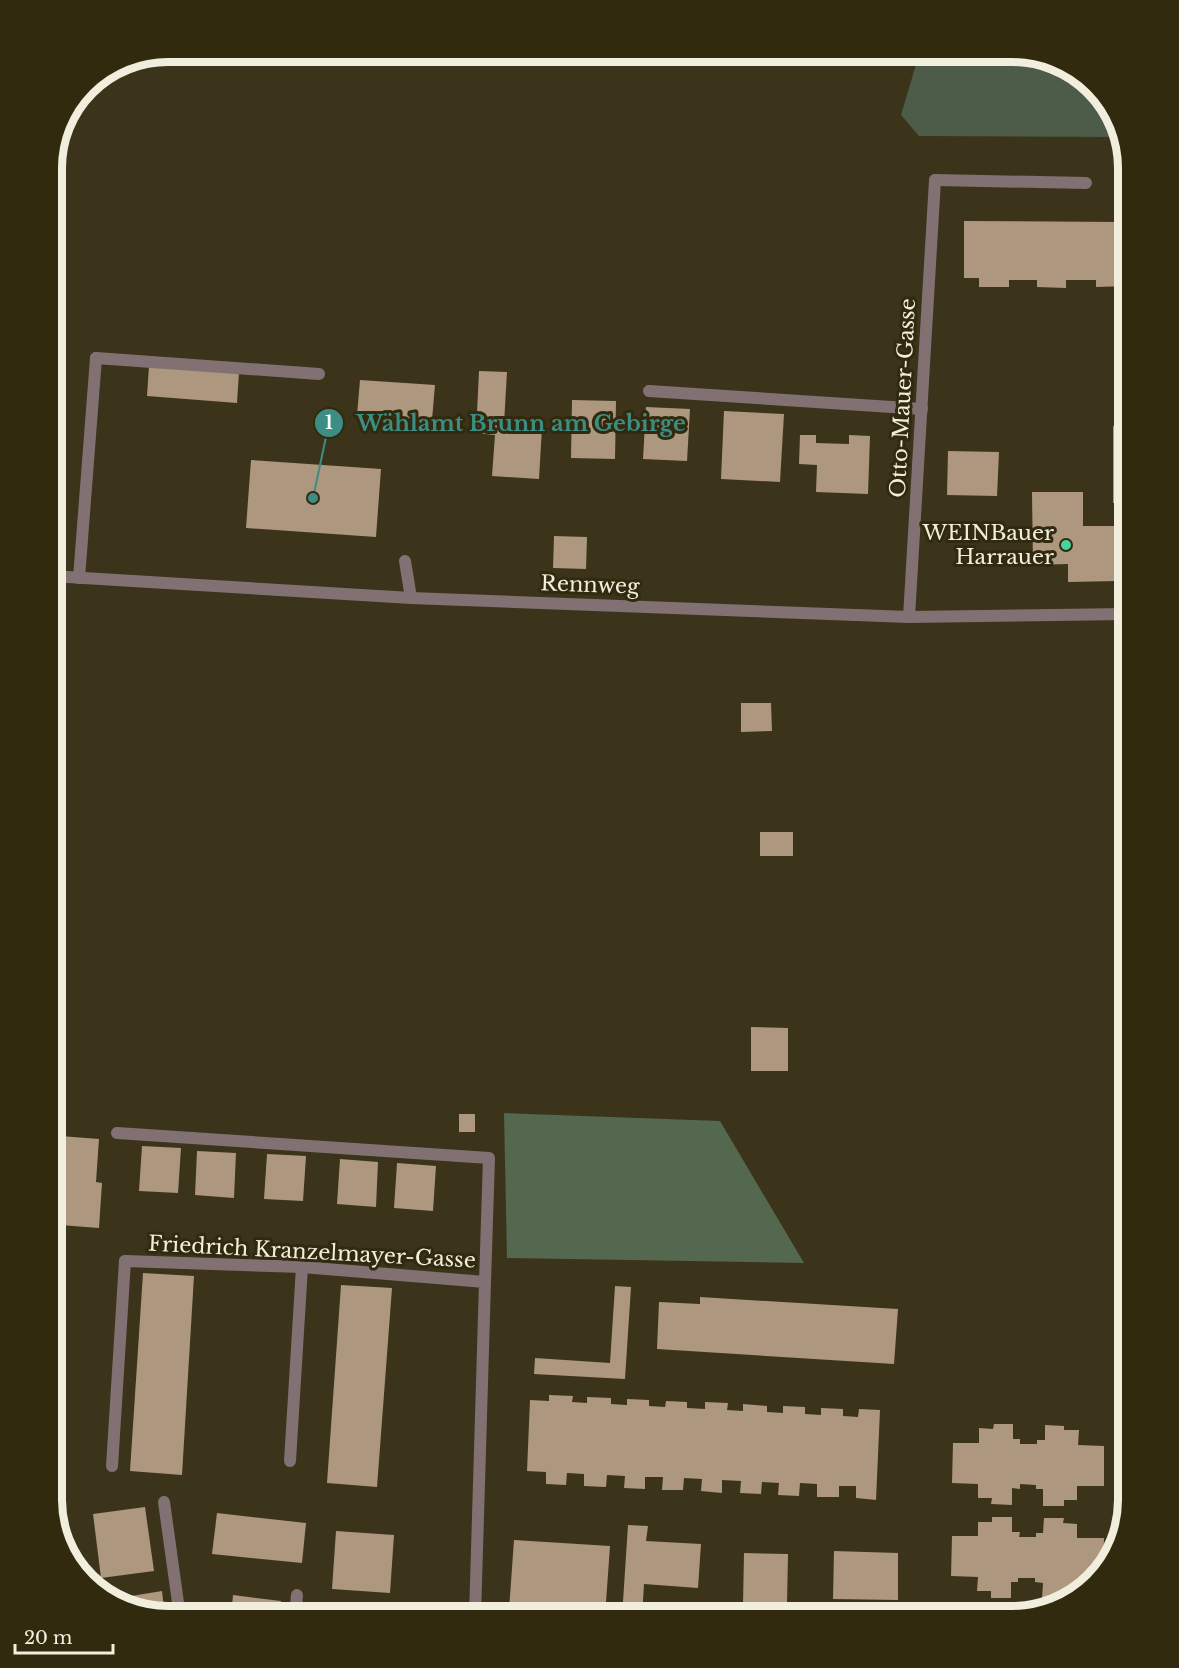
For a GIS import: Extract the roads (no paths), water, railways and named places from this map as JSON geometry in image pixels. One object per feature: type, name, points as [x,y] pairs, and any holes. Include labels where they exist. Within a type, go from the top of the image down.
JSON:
[{"type":"street","name":"Otto-Mauer-Gasse","points":[[909,617],[935,180],[1086,183]]},
{"type":"street","points":[[79,578],[96,358],[319,374]]},
{"type":"street","points":[[649,391],[922,409]]},
{"type":"street","points":[[405,561],[411,598]]},
{"type":"street","name":"Rennweg","points":[[62,577],[411,598],[909,617],[1118,614]]},
{"type":"street","points":[[117,1133],[489,1158],[485,1282]]},
{"type":"street","name":"Friedrich Kranzelmayer-Gasse","points":[[112,1466],[125,1261],[302,1267],[485,1282],[475,1606]]},
{"type":"street","points":[[290,1461],[302,1267]]},
{"type":"street","points":[[164,1502],[178,1606]]},
{"type":"street","points":[[296,1606],[297,1595]]},
{"type":"place","name":"Wählamt Brunn am Gebirge","points":[[313,498]]},
{"type":"place","name":"WEINBauer Harrauer","points":[[1066,545]]}]
